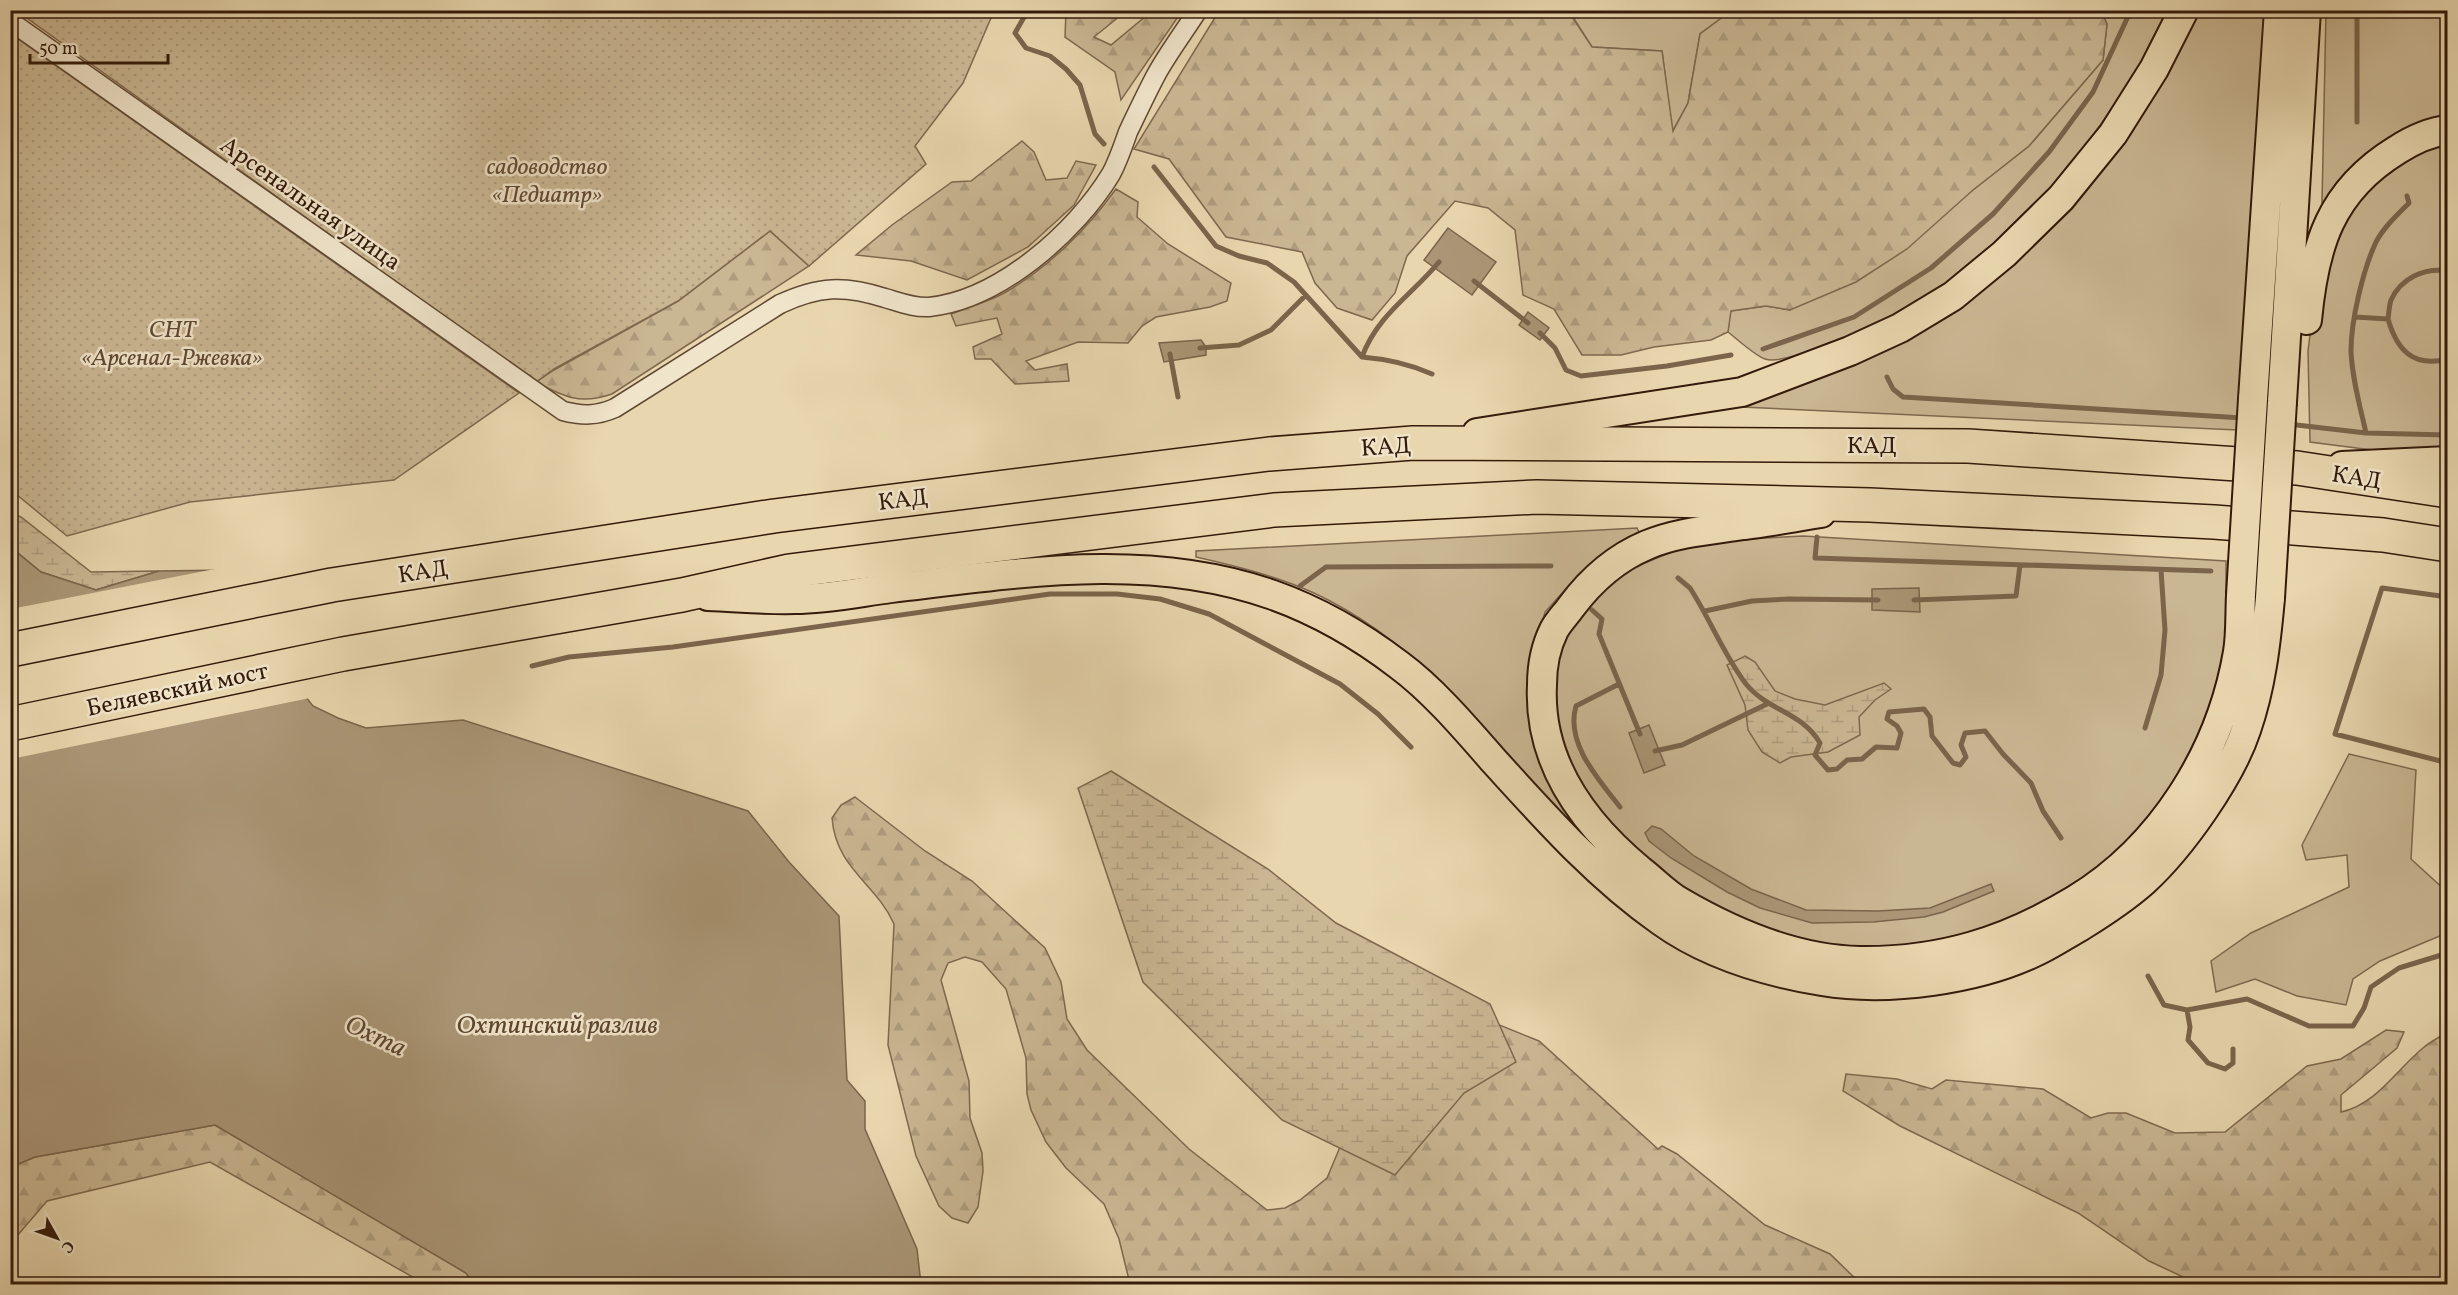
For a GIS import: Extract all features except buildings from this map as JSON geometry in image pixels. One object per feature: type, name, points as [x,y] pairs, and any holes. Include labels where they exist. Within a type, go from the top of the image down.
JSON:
[{"type":"highway","name":"КАД","points":[[10,650],[332,585],[774,516],[1269,454],[1413,443],[1968,446],[2297,468],[2448,491]]},
{"type":"highway","points":[[682,595],[789,571],[1274,510],[1537,497],[1870,505],[2214,522],[2383,535],[2448,544]]},
{"type":"highway","name":"Беляевский мост","points":[[10,724],[343,654],[682,595]]},
{"type":"main road","points":[[1413,443],[1742,392],[1850,351],[1900,328],[1953,296],[2004,254],[2061,198],[2113,134],[2154,69],[2184,10]]},
{"type":"main road","points":[[1870,505],[1748,525],[1685,532],[1646,545],[1614,563],[1584,588],[1554,630],[1542,667],[1542,722],[1557,770],[1586,816],[1627,860],[1677,900],[1732,929],[1800,953],[1858,961],[1924,958],[1984,944],[2036,923],[2096,887],[2138,851],[2169,814],[2194,775],[2219,722],[2235,662],[2241,595],[2279,10]]},
{"type":"main road","points":[[2291,403],[2306,10]]},
{"type":"main road","points":[[682,595],[798,599],[1042,571],[1153,569],[1220,578],[1276,596],[1331,619],[1401,666],[1465,728],[1562,835],[1606,878],[1664,923],[1710,948],[1777,971],[1848,985],[1917,983],[1969,975],[2037,951],[2090,920],[2143,881],[2193,825],[2221,783],[2246,733],[2265,657],[2275,519],[2291,403],[2316,255],[2334,213],[2354,184],[2377,162],[2408,143],[2448,130]]},
{"type":"main road","points":[[2297,468],[2448,461]]},
{"type":"street","name":"Арсенальная улица","points":[[10,21],[563,411],[586,415],[602,414],[615,408],[780,304],[804,293],[826,288],[849,289],[912,306],[928,307],[949,303],[982,291],[1013,273],[1050,247],[1077,222],[1097,195],[1112,172],[1138,108],[1157,72],[1198,10]]},
{"type":"green space","points":[[1572,10],[1731,11],[1700,34],[1688,103],[1672,132],[1662,51],[1592,47],[1571,14]]},
{"type":"green space","points":[[2101,10],[2107,24],[2103,60],[2029,146],[1973,190],[1907,249],[1856,282],[1790,310],[1766,306],[1731,311],[1728,332],[1711,340],[1654,347],[1621,355],[1582,355],[1554,309],[1523,295],[1515,230],[1488,208],[1455,201],[1407,256],[1395,293],[1372,320],[1337,308],[1315,283],[1302,252],[1226,237],[1169,159],[1134,149],[1219,11],[1572,11],[1571,15],[1592,47],[1662,51],[1673,131],[1688,103],[1700,34],[1731,11]]},
{"type":"green space","name":"садоводство «Педиатр»","points":[[17,11],[994,11],[963,83],[915,146],[926,164],[809,266],[770,231],[678,301],[554,369],[536,382]]},
{"type":"green space","points":[[1066,11],[1126,11],[1094,37],[1111,45],[1152,11],[1182,11],[1121,100],[1115,72],[1065,37]]},
{"type":"green space","points":[[2101,11],[2167,11],[2141,63],[2113,108],[2081,151],[2047,192],[2009,231],[1969,266],[1925,297],[1879,323],[1788,357],[1765,359],[1728,332],[1730,311],[1766,306],[1790,310],[1973,190],[2029,146],[2103,60],[2107,24]]},
{"type":"green space","points":[[2200,11],[2271,11],[2237,430],[1741,407],[1741,402],[1961,306],[2014,265],[2073,208],[2125,143],[2166,77]]},
{"type":"green space","points":[[2326,11],[2447,11],[2447,118],[2408,129],[2369,151],[2347,173],[2327,204],[2322,203]]},
{"type":"green space","name":"СНТ «Арсенал-Ржевка»","points":[[11,34],[519,393],[394,480],[190,502],[67,536],[11,490]]},
{"type":"green space","points":[[1022,141],[1034,152],[1046,180],[1067,178],[1076,161],[1096,165],[1074,205],[1028,247],[967,280],[911,261],[856,255],[892,225],[952,182],[971,181]]},
{"type":"green space","points":[[2447,145],[2447,451],[2372,450],[2310,442],[2308,351],[2313,311],[2337,222],[2391,167],[2431,148]]},
{"type":"green space","points":[[1116,189],[1138,202],[1137,217],[1168,244],[1231,283],[1227,301],[1210,307],[1156,317],[1142,326],[1128,343],[1078,342],[1026,361],[1035,370],[1067,364],[1069,381],[1015,384],[991,359],[975,359],[973,347],[1002,334],[997,318],[956,326],[951,314],[998,296],[1036,272],[1066,247]]},
{"type":"green space","points":[[770,231],[809,266],[612,394],[591,399],[572,398],[536,382],[678,301]]},
{"type":"green space","points":[[10,513],[21,517],[91,572],[159,571],[96,590],[41,572],[11,547]]},
{"type":"green space","points":[[1637,528],[1639,532],[1609,549],[1580,573],[1545,612],[1533,656],[1530,695],[1537,753],[1554,787],[1574,816],[1566,821],[1452,694],[1387,637],[1352,613],[1300,587],[1256,572],[1196,557],[1196,551]]},
{"type":"green space","points":[[1803,536],[2226,561],[2226,596],[2236,598],[2228,657],[2189,764],[2135,841],[2046,910],[1939,945],[1839,948],[1793,940],[1699,903],[1610,828],[1568,767],[1551,696],[1556,665],[1565,635],[1603,587],[1633,568],[1681,548],[1728,540]]},
{"type":"green space","points":[[1745,656],[1755,662],[1775,691],[1795,699],[1825,705],[1884,683],[1891,689],[1875,700],[1859,717],[1860,735],[1828,752],[1791,757],[1780,763],[1762,752],[1748,730],[1745,705],[1727,665]]},
{"type":"green space","points":[[2349,754],[2416,770],[2411,859],[2445,890],[2447,889],[2447,933],[2380,961],[2353,979],[2346,1005],[2297,996],[2255,979],[2216,992],[2211,961],[2251,933],[2349,887],[2347,855],[2306,860],[2302,845]]},
{"type":"green space","points":[[1111,771],[1268,869],[1336,923],[1490,1004],[1516,1062],[1464,1093],[1395,1175],[1282,1120],[1143,982],[1078,788]]},
{"type":"green space","points":[[855,797],[925,851],[972,881],[1045,948],[1061,982],[1067,1019],[1087,1050],[1189,1149],[1267,1210],[1285,1208],[1300,1200],[1327,1178],[1340,1147],[1440,1001],[1539,1041],[1658,1149],[1662,1146],[1677,1154],[1765,1225],[1830,1254],[1861,1284],[1130,1284],[1119,1239],[1104,1204],[1066,1168],[1046,1142],[1031,1110],[1027,1094],[1026,1058],[1006,989],[982,962],[965,957],[948,963],[941,980],[969,1081],[970,1118],[982,1153],[983,1171],[978,1207],[968,1223],[952,1218],[939,1206],[916,1156],[888,1045],[894,924],[877,897],[849,863],[835,836],[832,818],[841,805]]},
{"type":"green space","points":[[2386,1030],[2404,1032],[2397,1048],[2341,1095],[2341,1112],[2365,1102],[2413,1056],[2447,1033],[2447,1284],[2198,1284],[2149,1261],[2078,1213],[1900,1126],[1843,1091],[1846,1074],[1897,1079],[1932,1089],[1946,1080],[2043,1089],[2091,1118],[2108,1113],[2126,1113],[2175,1133],[2225,1132],[2307,1066],[2341,1059]]},
{"type":"green space","points":[[215,1125],[466,1273],[474,1284],[425,1284],[210,1162],[47,1201],[11,1243],[11,1167],[35,1157]]},
{"type":"water","points":[[1448,228],[1496,262],[1472,295],[1424,260]]},
{"type":"water","points":[[1528,312],[1549,328],[1540,340],[1519,325]]},
{"type":"water","points":[[1201,340],[1206,347],[1206,355],[1164,362],[1159,343]]},
{"type":"water","name":"Охтинский разлив","points":[[10,547],[41,572],[96,590],[159,571],[228,570],[281,666],[313,706],[338,718],[366,728],[463,720],[748,811],[789,862],[839,916],[847,1080],[865,1101],[865,1129],[917,1249],[921,1284],[474,1284],[466,1273],[215,1125],[35,1157],[11,1167]]},
{"type":"water","points":[[1919,588],[1920,612],[1872,610],[1872,589]]},
{"type":"water","points":[[1649,725],[1665,765],[1644,773],[1629,733]]},
{"type":"water","points":[[1652,826],[1661,829],[1694,856],[1751,889],[1806,910],[1878,911],[1930,908],[1991,884],[1994,891],[1943,912],[1924,917],[1873,922],[1812,923],[1760,908],[1727,892],[1671,858],[1649,841],[1645,833]]},
{"type":"pier","points":[[225,567],[253,587],[279,620],[284,665],[310,698],[11,759],[11,609]]},
{"type":"waterway","points":[[1028,10],[1015,33],[1026,48],[1050,56],[1080,85],[1095,134],[1104,144]]},
{"type":"waterway","points":[[1763,349],[1854,317],[1931,268],[1993,214],[2049,152],[2093,92],[2131,10]]},
{"type":"waterway","points":[[2357,10],[2357,122]]},
{"type":"waterway","points":[[1154,167],[1216,246],[1239,256],[1267,263],[1294,282],[1362,357],[1398,362],[1432,374]]},
{"type":"waterway","points":[[2366,433],[2351,351],[2355,310],[2376,242],[2387,226],[2409,203],[2407,196]]},
{"type":"waterway","points":[[1362,357],[1386,317],[1439,262]]},
{"type":"waterway","points":[[2388,319],[2391,300],[2395,292],[2407,280],[2431,271],[2448,271]]},
{"type":"waterway","points":[[1474,281],[1528,323]]},
{"type":"waterway","points":[[1200,348],[1239,345],[1271,330],[1306,295]]},
{"type":"waterway","points":[[2355,317],[2388,319],[2396,340],[2408,354],[2416,358],[2425,361],[2448,359]]},
{"type":"waterway","points":[[1540,333],[1555,348],[1566,370],[1581,376],[1667,366],[1731,355]]},
{"type":"waterway","points":[[1170,354],[1178,397]]},
{"type":"waterway","points":[[1887,377],[1893,389],[1903,397],[2243,418]]},
{"type":"waterway","points":[[2288,424],[2366,433],[2448,435]]},
{"type":"waterway","points":[[1817,537],[1815,558],[2211,571]]},
{"type":"waterway","points":[[1914,600],[2016,596],[2020,565]]},
{"type":"waterway","points":[[1300,586],[1326,567],[1551,566]]},
{"type":"waterway","points":[[2145,728],[2161,675],[2165,630],[2161,570]]},
{"type":"waterway","points":[[1678,578],[1690,588],[1746,684],[1764,700],[1804,724],[1813,733],[1820,743],[1815,755],[1828,770],[1837,769],[1847,760],[1862,759],[1876,747],[1897,748],[1901,733],[1897,726],[1887,719],[1889,712],[1924,709],[1930,717],[1932,736],[1953,763],[1960,765],[1966,757],[1961,745],[1965,733],[1985,731],[2031,783],[2043,811],[2061,838]]},
{"type":"waterway","points":[[2448,597],[2382,588],[2335,734],[2448,763]]},
{"type":"waterway","points":[[532,666],[569,657],[673,647],[1050,594],[1117,594],[1160,599],[1209,614],[1340,684],[1378,714],[1411,747]]},
{"type":"waterway","points":[[1705,611],[1752,601],[1878,600]]},
{"type":"waterway","points":[[1592,610],[1602,619],[1599,634],[1640,734]]},
{"type":"waterway","points":[[1619,684],[1576,706],[1574,720],[1575,734],[1586,760],[1620,807]]},
{"type":"waterway","points":[[1655,751],[1682,745],[1767,704]]},
{"type":"waterway","points":[[2148,976],[2164,1005],[2187,1010],[2247,999],[2309,1026],[2353,1026],[2364,1008],[2371,987],[2399,968],[2448,953]]},
{"type":"waterway","points":[[2187,1010],[2190,1027],[2188,1040],[2208,1063],[2225,1069],[2233,1063],[2233,1049]]},
{"type":"water label","name":"Охта","points":[[376,1035]]}]
